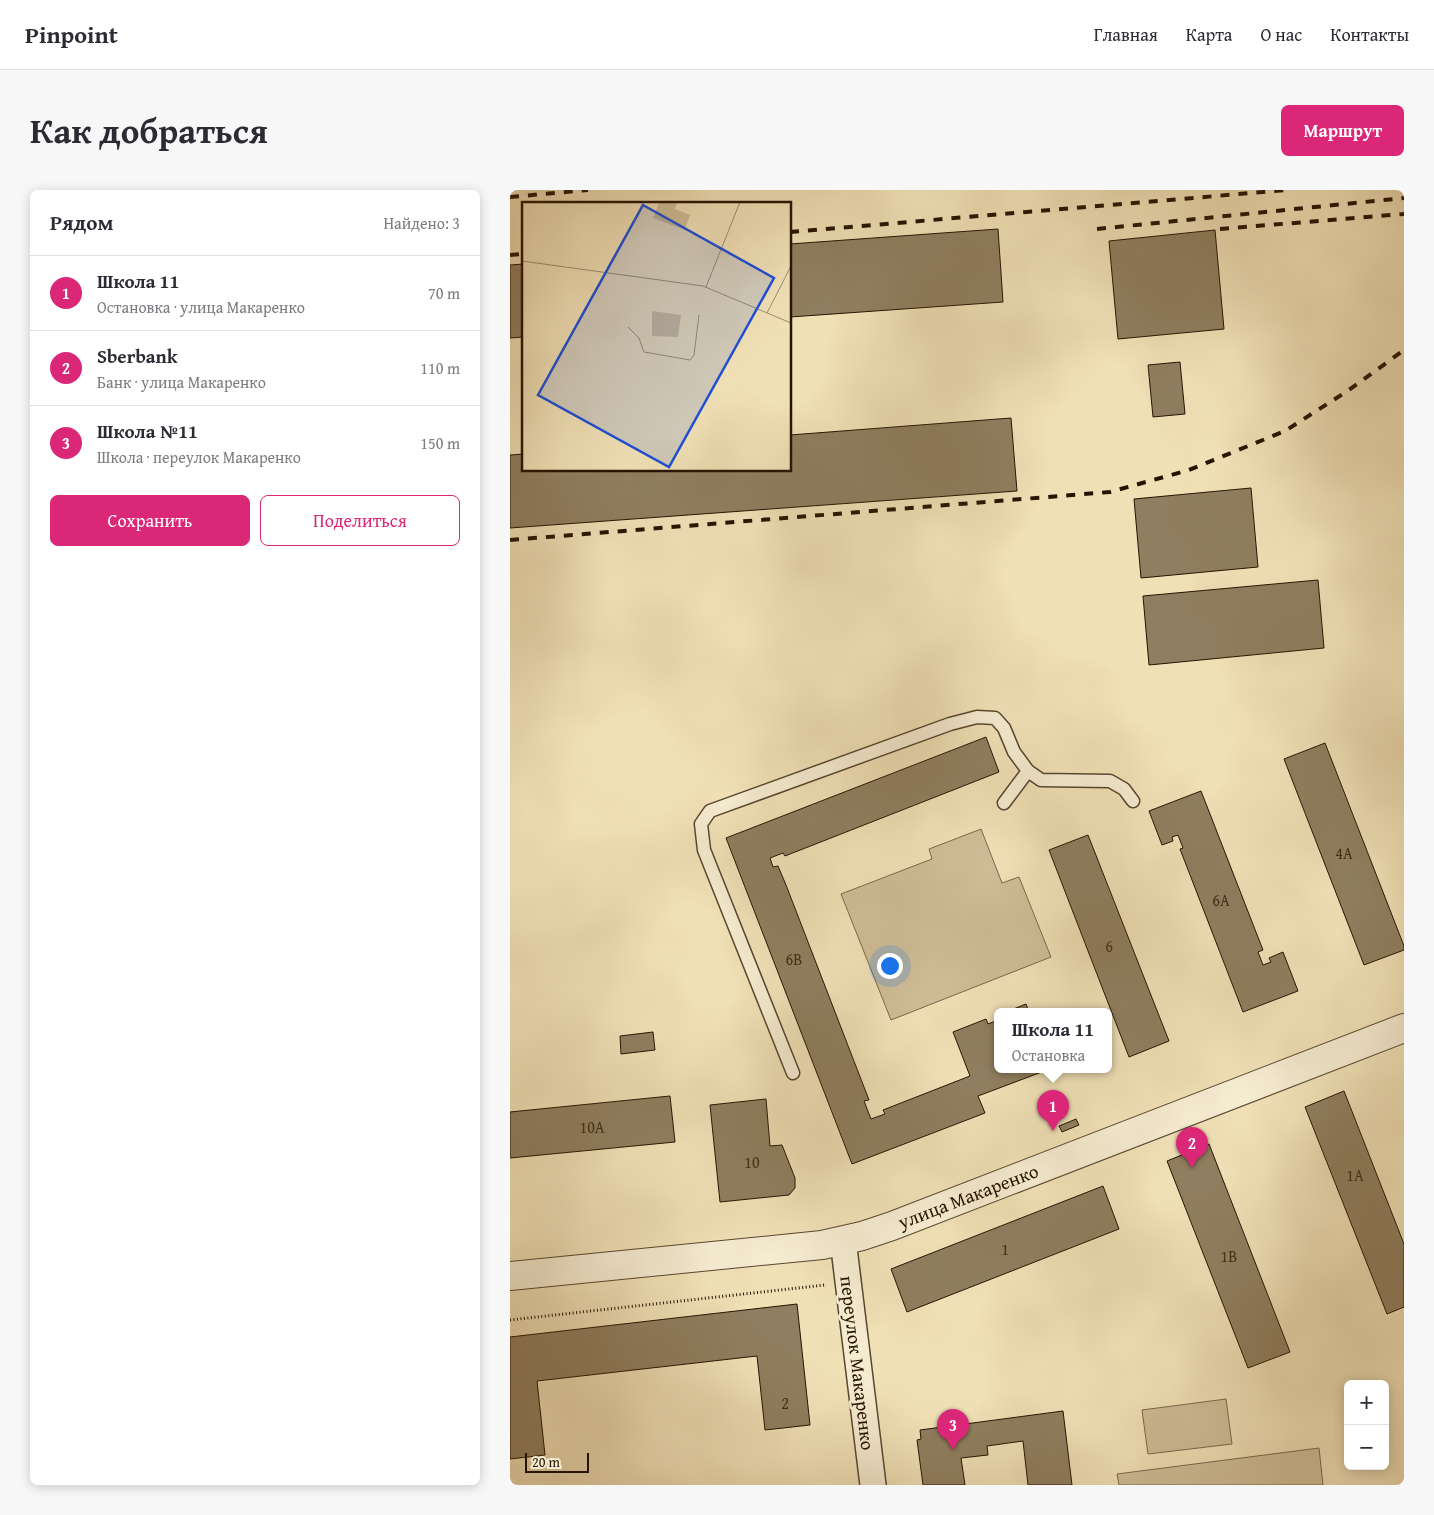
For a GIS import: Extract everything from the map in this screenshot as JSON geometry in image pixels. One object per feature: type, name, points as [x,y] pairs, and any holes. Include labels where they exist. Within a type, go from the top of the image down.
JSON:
[{"type":"street","name":"улица Макаренко","points":[[510,1276],[822,1245],[862,1236],[1404,1028]]},
{"type":"street","name":"переулок Макаренко","points":[[843,1240],[873,1485]]},
{"type":"lane","points":[[793,1072],[704,850],[701,824],[710,811],[950,724],[977,717],[995,718],[1004,728],[1014,752],[1028,771],[1041,780],[1110,781],[1124,789],[1133,801]]},
{"type":"lane","points":[[1004,803],[1028,771]]},
{"type":"path","points":[[510,1320],[848,1282]]},
{"type":"shaded area","points":[[981,829],[1002,883],[1019,877],[1051,957],[891,1020],[841,894],[932,859],[929,849]]},
{"type":"shaded area","points":[[1226,1399],[1232,1444],[1148,1454],[1142,1410]]},
{"type":"shaded area","points":[[1319,1448],[1323,1485],[1119,1485],[1117,1474]]},
{"type":"building","points":[[998,229],[1003,302],[791,317],[791,244]]},
{"type":"building","points":[[1215,230],[1224,329],[1118,339],[1109,241]]},
{"type":"building","points":[[522,264],[522,337],[510,338],[510,265]]},
{"type":"building","points":[[1180,362],[1185,414],[1153,417],[1148,365]]},
{"type":"building","points":[[1011,418],[1017,491],[510,528],[510,455],[522,454],[522,471],[791,471],[791,435]]},
{"type":"building","points":[[1251,488],[1258,567],[1141,578],[1134,499]]},
{"type":"building","points":[[1318,580],[1324,648],[1149,665],[1143,596]]},
{"type":"building","points":[[986,737],[999,772],[785,856],[783,853],[770,858],[773,867],[778,866],[786,885],[869,1100],[864,1101],[871,1119],[885,1114],[883,1110],[970,1076],[953,1032],[986,1019],[988,1024],[994,1022],[994,1073],[1039,1073],[978,1096],[985,1113],[852,1164],[726,838]]},
{"type":"building","points":[[1325,743],[1404,946],[1404,950],[1364,965],[1284,759]]},
{"type":"building","points":[[1201,791],[1263,950],[1258,952],[1263,965],[1271,962],[1269,958],[1283,952],[1298,991],[1243,1012],[1180,849],[1183,848],[1178,835],[1172,837],[1173,841],[1162,845],[1149,811]]},
{"type":"building","points":[[1088,835],[1169,1041],[1129,1057],[1112,1013],[1112,1008],[1110,1008],[1049,850]]},
{"type":"building","points":[[1026,1004],[1028,1008],[1016,1008]]},
{"type":"building","points":[[653,1032],[655,1050],[621,1054],[620,1036]]},
{"type":"building","points":[[1344,1091],[1404,1244],[1404,1307],[1387,1314],[1305,1107]]},
{"type":"building","points":[[670,1096],[675,1142],[510,1158],[510,1112]]},
{"type":"building","points":[[766,1099],[770,1146],[782,1145],[795,1178],[795,1188],[789,1195],[720,1202],[710,1105]]},
{"type":"building","points":[[1076,1119],[1079,1125],[1062,1132],[1059,1126]]},
{"type":"building","points":[[1209,1144],[1290,1352],[1248,1368],[1167,1161]]},
{"type":"building","points":[[1103,1186],[1119,1229],[907,1312],[891,1269]]},
{"type":"building","points":[[797,1304],[810,1425],[765,1430],[757,1356],[537,1381],[545,1455],[510,1459],[510,1337]]},
{"type":"building","points":[[1063,1411],[1072,1485],[1028,1485],[1023,1441],[987,1446],[988,1455],[961,1458],[965,1485],[923,1485],[917,1440],[921,1439],[920,1430]]},
{"type":"railway","points":[[510,197],[588,190]]},
{"type":"railway","points":[[791,232],[1287,190]]},
{"type":"railway","points":[[1097,229],[1404,198]]},
{"type":"railway","points":[[1220,229],[1404,214]]},
{"type":"railway","points":[[510,255],[522,254]]},
{"type":"railway","points":[[510,540],[1110,492],[1189,470],[1285,431],[1349,390],[1404,350]]},
{"type":"place","name":"Школа 11","points":[[1053,1131]]},
{"type":"place","name":"Sberbank","points":[[1192,1168]]},
{"type":"place","name":"Школа №11","points":[[953,1450]]}]
